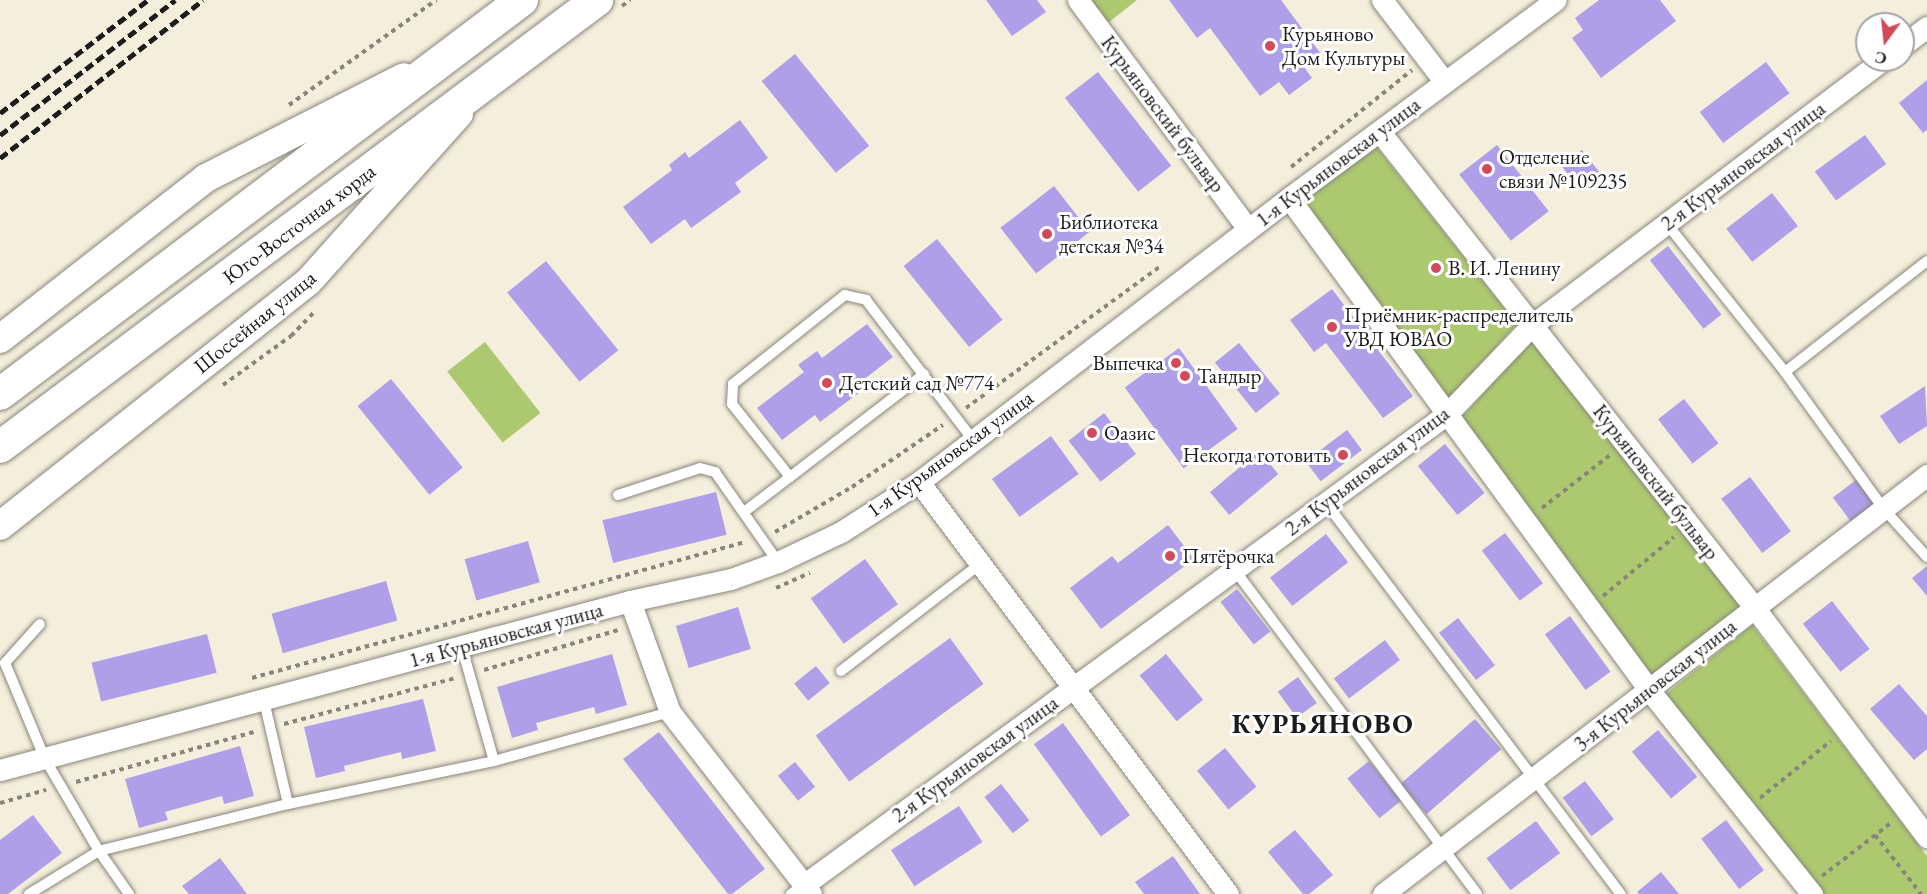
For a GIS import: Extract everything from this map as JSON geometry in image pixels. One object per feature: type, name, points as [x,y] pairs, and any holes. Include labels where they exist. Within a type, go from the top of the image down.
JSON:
[{"type":"main road","name":"Юго-Восточная хорда","points":[[0,394],[522,0]]},
{"type":"main road","name":"Юго-Восточная хорда","points":[[0,447],[597,0]]},
{"type":"street","name":"Курьяновский бульвар","points":[[1078,0],[1248,229]]},
{"type":"street","points":[[1382,0],[1445,82]]},
{"type":"street","name":"1-я Курьяновская улица","points":[[0,770],[462,648],[630,601],[731,579],[778,562],[841,532],[919,482],[1248,229],[1556,0]]},
{"type":"street","points":[[0,339],[206,178],[452,53]]},
{"type":"street","name":"2-я Курьяновская улица","points":[[802,891],[1073,687],[1447,414],[1532,325],[1867,72]]},
{"type":"street","name":"Шоссейная улица","points":[[0,526],[308,282],[481,88]]},
{"type":"street","name":"Курьяновский бульвар","points":[[1380,132],[1754,607],[1927,837]]},
{"type":"street","points":[[1289,198],[1650,691],[1810,891]]},
{"type":"street","name":"3-я Курьяновская улица","points":[[1383,894],[1650,691],[1754,607],[1927,475]]},
{"type":"street","points":[[919,482],[1228,894]]},
{"type":"street","points":[[630,601],[670,711],[802,891]]},
{"type":"lane","points":[[1667,224],[1785,372],[1883,508],[1927,557]]},
{"type":"lane","points":[[1785,372],[1927,261]]},
{"type":"lane","points":[[790,477],[732,404],[733,384],[845,295],[866,300],[973,440]]},
{"type":"lane","points":[[744,512],[924,374]]},
{"type":"lane","points":[[618,495],[700,468],[715,472],[764,538],[778,562]]},
{"type":"lane","points":[[1326,503],[1621,894]]},
{"type":"lane","points":[[841,671],[981,563]]},
{"type":"lane","points":[[1234,569],[1477,894]]},
{"type":"lane","points":[[40,624],[5,663],[45,759],[99,851],[129,894]]},
{"type":"lane","points":[[462,648],[494,761]]},
{"type":"lane","points":[[264,701],[288,804]]},
{"type":"lane","points":[[29,894],[99,851],[288,804],[494,761],[670,711]]},
{"type":"path","points":[[1281,175],[1427,59]]},
{"type":"path","points":[[244,680],[764,538],[852,487],[955,416],[1169,260]]},
{"type":"path","points":[[1525,521],[1625,443]]},
{"type":"path","points":[[1589,608],[1689,525]]},
{"type":"path","points":[[1745,810],[1845,729]]},
{"type":"path","points":[[0,803],[61,786]]},
{"type":"path","points":[[1810,891],[1907,810]]},
{"type":"path","points":[[1875,835],[1921,894]]},
{"type":"green space","points":[[1090,0],[1137,0],[1108,23]]},
{"type":"green space","points":[[1374,144],[1517,324],[1448,400],[1301,197]]},
{"type":"green space","points":[[1531,341],[1740,606],[1652,677],[1462,417]]},
{"type":"green space","points":[[485,342],[540,413],[503,442],[447,372]]},
{"type":"green space","points":[[1752,625],[1927,856],[1927,894],[1823,894],[1666,694]]},
{"type":"building","points":[[986,0],[1037,0],[1046,12],[1012,36]]},
{"type":"building","name":"Курьяново Дом Культуры","points":[[1169,0],[1281,0],[1321,54],[1304,67],[1312,78],[1289,95],[1279,82],[1260,96],[1210,28],[1197,38]]},
{"type":"building","points":[[1599,0],[1660,0],[1676,21],[1601,78],[1572,38],[1583,30],[1575,18]]},
{"type":"building","points":[[795,54],[869,146],[836,173],[762,81]]},
{"type":"building","points":[[1766,62],[1789,93],[1723,143],[1700,112]]},
{"type":"building","points":[[1098,72],[1171,166],[1138,192],[1065,98]]},
{"type":"building","points":[[1927,80],[1927,130],[1923,133],[1899,103]]},
{"type":"building","points":[[740,120],[768,158],[735,183],[741,192],[691,228],[685,219],[651,244],[623,207],[672,170],[669,165],[685,152],[689,158]]},
{"type":"building","points":[[1865,135],[1886,164],[1836,201],[1815,171]]},
{"type":"building","points":[[1497,145],[1549,211],[1511,241],[1459,175]]},
{"type":"building","points":[[1582,150],[1600,173],[1579,189],[1562,166]]},
{"type":"building","points":[[1054,186],[1090,232],[1036,274],[1000,228]]},
{"type":"building","points":[[1772,193],[1798,226],[1752,262],[1726,229]]},
{"type":"building","points":[[937,239],[1002,320],[969,347],[904,266]]},
{"type":"building","points":[[1668,246],[1722,315],[1703,329],[1650,260]]},
{"type":"building","points":[[546,261],[618,350],[580,382],[507,292]]},
{"type":"building","name":"Приёмник-распределитель УВД ЮВАО","points":[[1332,289],[1413,396],[1383,418],[1326,343],[1314,352],[1290,320]]},
{"type":"building","name":"Детский сад №774","points":[[867,324],[893,357],[863,380],[868,386],[820,422],[815,415],[782,440],[757,408],[804,372],[798,365],[817,351],[822,358]]},
{"type":"building","points":[[1239,343],[1280,394],[1256,413],[1215,363]]},
{"type":"building","points":[[1179,348],[1238,429],[1184,468],[1125,387]]},
{"type":"building","points":[[391,379],[463,468],[429,495],[358,406]]},
{"type":"building","points":[[1925,386],[1927,426],[1899,444],[1880,416]]},
{"type":"building","points":[[1684,399],[1718,443],[1692,463],[1658,419]]},
{"type":"building","points":[[1104,413],[1136,454],[1101,482],[1069,441]]},
{"type":"building","points":[[1347,430],[1362,450],[1321,481],[1305,461]]},
{"type":"building","points":[[1051,436],[1079,474],[1020,517],[992,479]]},
{"type":"building","points":[[1445,444],[1485,493],[1457,515],[1418,466]]},
{"type":"building","points":[[1259,451],[1278,474],[1229,515],[1210,492]]},
{"type":"building","points":[[1750,477],[1791,531],[1762,553],[1721,499]]},
{"type":"building","points":[[1856,480],[1874,504],[1851,521],[1833,497]]},
{"type":"building","points":[[716,492],[727,535],[613,563],[602,520]]},
{"type":"building","points":[[1168,525],[1194,559],[1101,629],[1070,588],[1112,556],[1118,563]]},
{"type":"building","points":[[1505,533],[1543,583],[1520,601],[1482,550]]},
{"type":"building","points":[[1326,534],[1348,562],[1292,606],[1270,578]]},
{"type":"building","points":[[528,541],[540,582],[476,601],[465,559]]},
{"type":"building","points":[[865,559],[898,604],[844,644],[811,598]]},
{"type":"building","points":[[1927,566],[1927,596],[1912,578]]},
{"type":"building","points":[[386,581],[397,620],[283,653],[272,614]]},
{"type":"building","points":[[1237,589],[1270,632],[1254,644],[1220,602]]},
{"type":"building","points":[[1832,601],[1870,649],[1840,672],[1803,624]]},
{"type":"building","points":[[738,607],[751,649],[689,668],[676,626]]},
{"type":"building","points":[[1570,616],[1611,672],[1585,690],[1545,634]]},
{"type":"building","points":[[1458,618],[1495,665],[1476,680],[1439,633]]},
{"type":"building","points":[[207,634],[217,673],[101,702],[92,663]]},
{"type":"building","points":[[950,638],[984,684],[849,782],[816,736]]},
{"type":"building","points":[[1385,640],[1400,660],[1349,698],[1334,679]]},
{"type":"building","points":[[612,654],[627,705],[596,714],[594,707],[536,723],[538,730],[512,738],[497,687]]},
{"type":"building","points":[[1166,654],[1203,700],[1177,721],[1140,675]]},
{"type":"building","points":[[816,666],[830,683],[808,701],[794,684]]},
{"type":"building","points":[[1298,677],[1317,703],[1297,718],[1278,692]]},
{"type":"building","points":[[1899,684],[1927,716],[1927,749],[1914,760],[1870,709]]},
{"type":"building","points":[[423,699],[436,751],[402,759],[401,752],[344,766],[345,771],[316,778],[304,727]]},
{"type":"building","points":[[1475,719],[1501,749],[1427,814],[1400,784]]},
{"type":"building","points":[[1063,723],[1130,815],[1101,836],[1034,744]]},
{"type":"building","points":[[1658,730],[1697,777],[1671,799],[1632,752]]},
{"type":"building","points":[[659,732],[765,869],[732,894],[728,894],[623,759]]},
{"type":"building","points":[[240,746],[254,796],[224,804],[222,796],[165,812],[168,820],[139,828],[125,779]]},
{"type":"building","points":[[1225,748],[1256,787],[1228,810],[1197,771]]},
{"type":"building","points":[[1369,761],[1401,801],[1379,818],[1347,779]]},
{"type":"building","points":[[795,762],[815,787],[798,801],[778,776]]},
{"type":"building","points":[[1585,781],[1614,819],[1592,836],[1563,798]]},
{"type":"building","points":[[1001,784],[1029,820],[1013,833],[984,797]]},
{"type":"building","points":[[959,806],[982,842],[914,886],[891,850]]},
{"type":"building","points":[[33,815],[62,853],[8,894],[0,894],[0,840]]},
{"type":"building","points":[[1726,820],[1764,870],[1739,889],[1701,839]]},
{"type":"building","points":[[1536,821],[1560,853],[1511,890],[1486,858]]},
{"type":"building","points":[[1295,830],[1333,875],[1309,894],[1303,894],[1268,852]]},
{"type":"building","points":[[1173,856],[1200,894],[1144,894],[1135,882]]},
{"type":"building","points":[[220,858],[247,894],[189,894],[182,886]]},
{"type":"building","points":[[1661,872],[1679,894],[1639,894],[1637,892]]},
{"type":"railway","points":[[0,113],[148,0]]},
{"type":"railway","points":[[0,135],[175,0]]},
{"type":"railway","points":[[0,158],[203,0]]},
{"type":"place","name":"Курьяново Дом Культуры","points":[[1270,46]]},
{"type":"place","name":"Отделение связи №109235","points":[[1487,169]]},
{"type":"place","name":"Библиотека детская №34","points":[[1047,234]]},
{"type":"place","name":"В. И. Ленину","points":[[1436,268]]},
{"type":"place","name":"Приёмник-распределитель УВД ЮВАО","points":[[1332,327]]},
{"type":"place","name":"Выпечка","points":[[1176,363]]},
{"type":"place","name":"Тандыр","points":[[1185,376]]},
{"type":"place","name":"Детский сад №774","points":[[827,383]]},
{"type":"place","name":"Оазис","points":[[1092,433]]},
{"type":"place","name":"Некогда готовить","points":[[1343,455]]},
{"type":"place","name":"Пятёрочка","points":[[1170,556]]},
{"type":"district","name":"КУРЬЯНОВО","points":[[1323,724]]}]
